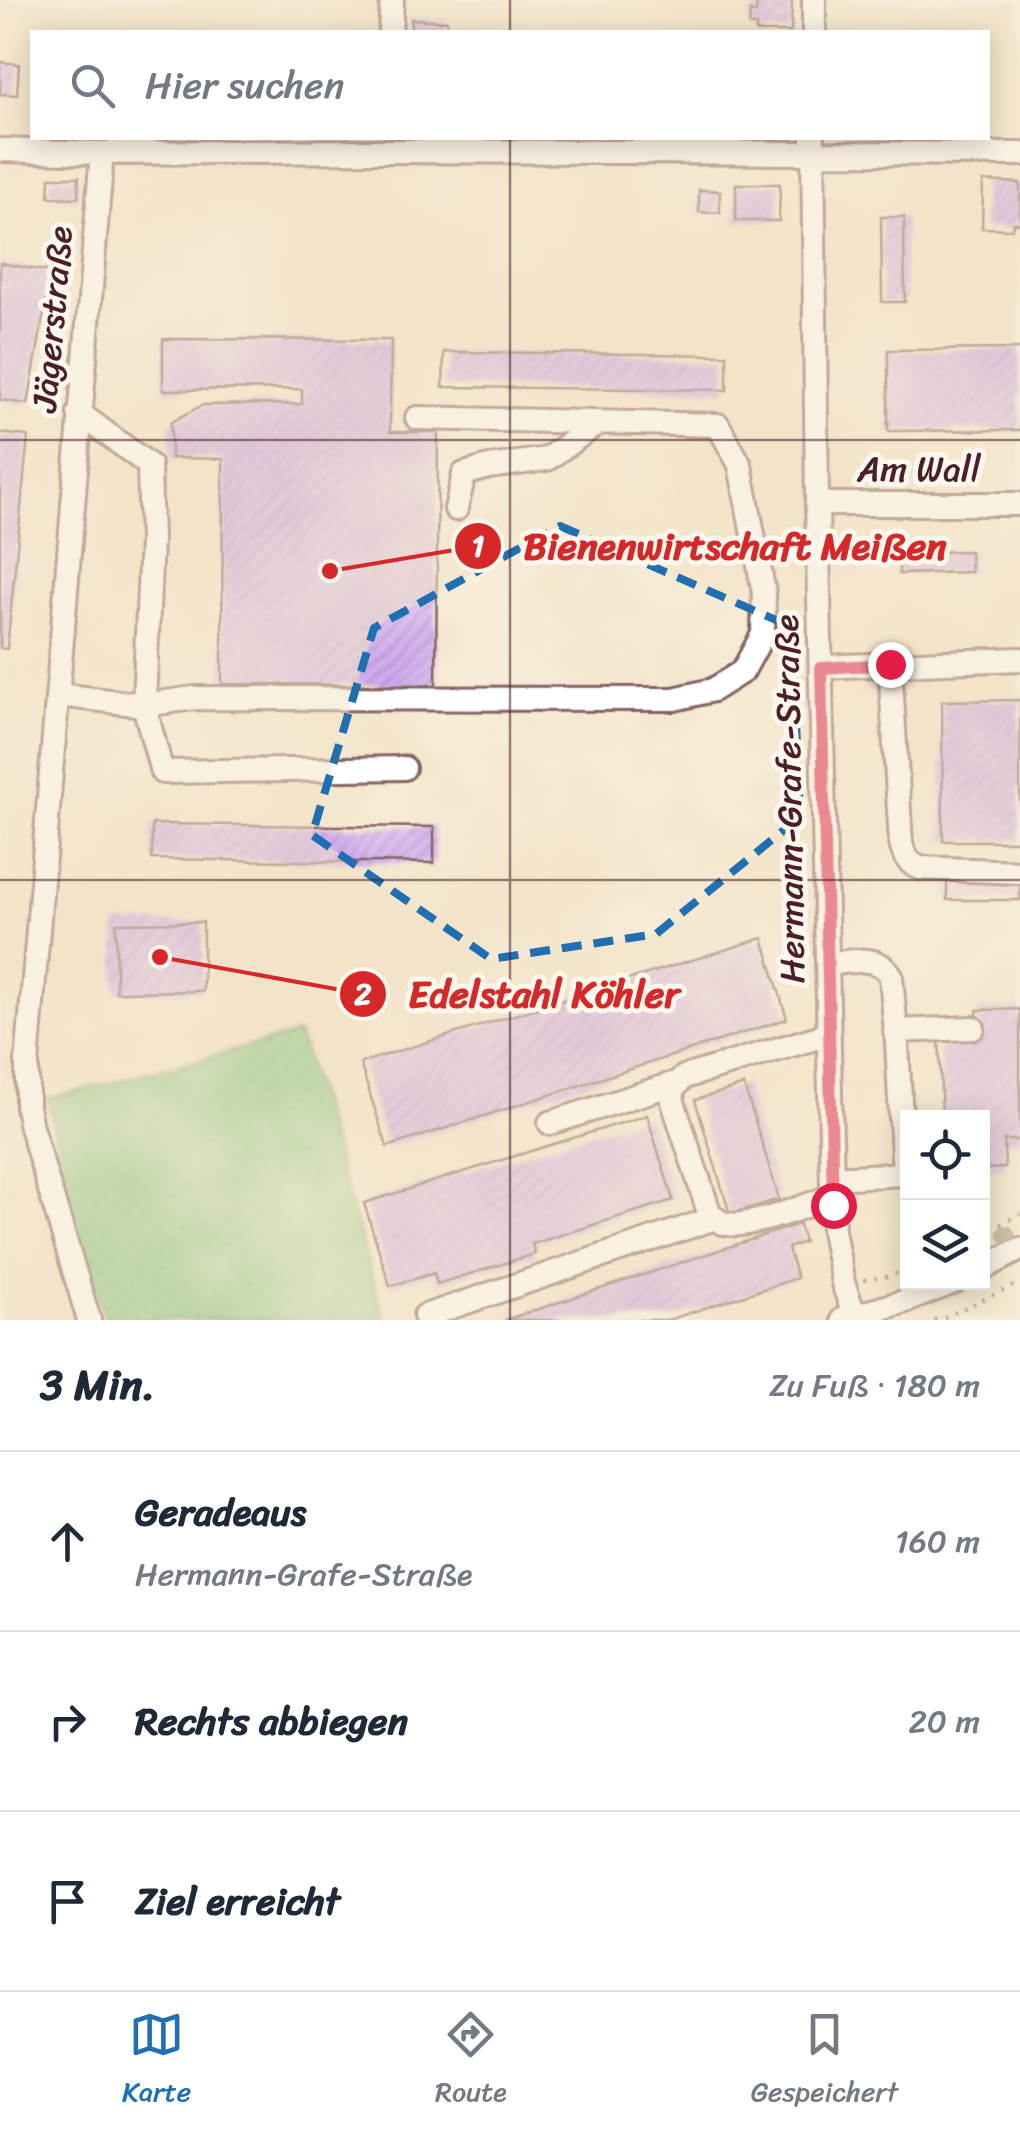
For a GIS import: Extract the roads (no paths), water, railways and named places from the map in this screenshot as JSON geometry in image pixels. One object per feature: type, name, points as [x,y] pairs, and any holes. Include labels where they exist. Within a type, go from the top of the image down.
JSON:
[{"type":"street","points":[[390,30],[392,0]]},
{"type":"street","points":[[814,0],[814,30]]},
{"type":"street","points":[[0,150],[102,153],[382,144],[813,145],[1020,154]]},
{"type":"street","name":"Hermann-Grafe-Straße","points":[[813,145],[833,1230],[850,1319]]},
{"type":"street","name":"Jägerstraße","points":[[85,1319],[27,1107],[27,1064],[102,153]]},
{"type":"street","points":[[79,414],[149,465],[151,540],[144,706],[162,772],[404,768]]},
{"type":"street","points":[[58,695],[144,706],[194,698],[674,698],[713,690],[743,671],[764,634],[764,593],[740,465],[718,425],[417,418]]},
{"type":"street","points":[[456,508],[464,474],[548,459],[599,422]]},
{"type":"street","name":"Am Wall","points":[[817,504],[1020,504]]},
{"type":"street","points":[[821,668],[1020,660]]},
{"type":"street","points":[[890,664],[901,844],[906,857],[920,868],[1020,872]]},
{"type":"street","points":[[828,964],[871,961],[888,969],[900,1110]]},
{"type":"street","points":[[895,1031],[973,1028]]},
{"type":"street","points":[[829,1034],[684,1077],[672,1090],[710,1214],[722,1223],[751,1222],[832,1187],[900,1175]]},
{"type":"street","points":[[550,1122],[679,1082]]},
{"type":"street","points":[[424,1316],[715,1218]]},
{"type":"street","points":[[990,1265],[1020,1249]]},
{"type":"street","points":[[850,1319],[934,1290]]},
{"type":"place","name":"Bienenwirtschaft Meißen","points":[[330,571]]},
{"type":"place","name":"Edelstahl Köhler","points":[[160,957]]}]
